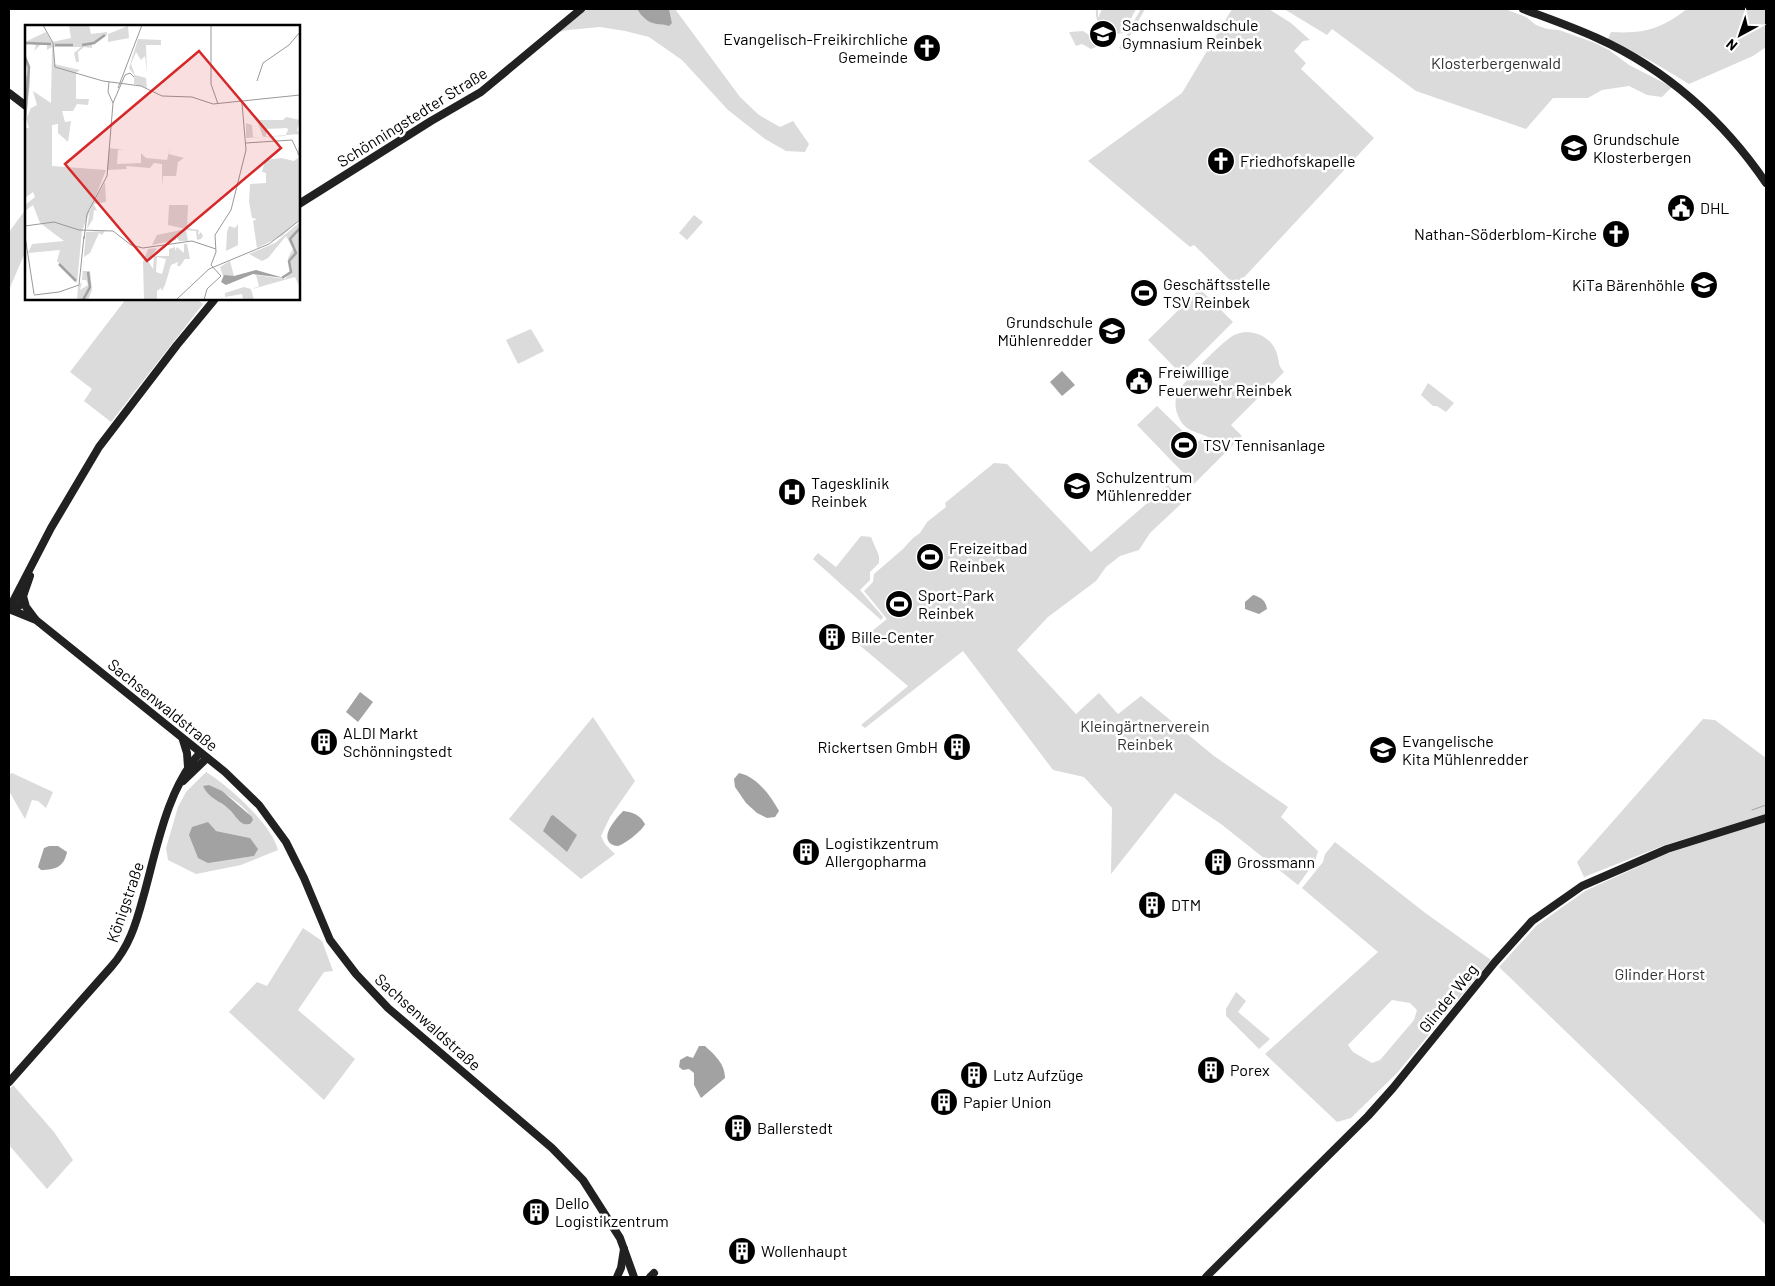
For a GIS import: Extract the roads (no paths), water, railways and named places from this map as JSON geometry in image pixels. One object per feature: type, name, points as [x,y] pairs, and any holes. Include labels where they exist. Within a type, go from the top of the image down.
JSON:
[{"type":"main road","name":"Schönningstedter Straße","points":[[300,203],[481,92],[581,9]]},
{"type":"main road","points":[[1523,9],[1598,38],[1670,80],[1722,127],[1766,183]]},
{"type":"main road","points":[[9,93],[25,105]]},
{"type":"main road","points":[[10,609],[51,528],[99,447],[177,345],[214,300]]},
{"type":"main road","points":[[10,609],[19,607],[33,564]]},
{"type":"main road","points":[[23,596],[26,607],[36,620]]},
{"type":"main road","name":"Sachsenwaldstraße","points":[[10,609],[36,620],[204,755],[243,788],[259,805],[278,828],[286,842],[304,878],[330,940],[356,974],[388,1008],[552,1148],[584,1180],[608,1217],[624,1247],[634,1277]]},
{"type":"main road","points":[[182,738],[187,753],[188,768]]},
{"type":"main road","points":[[179,784],[204,755]]},
{"type":"main road","name":"Königstraße","points":[[9,1082],[126,948],[136,923],[172,799],[188,768],[204,755]]},
{"type":"main road","name":"Glinder Weg","points":[[1206,1277],[1388,1094],[1495,962],[1532,921],[1582,886],[1616,871],[1667,849],[1766,818]]},
{"type":"main road","points":[[617,1277],[621,1268],[624,1247]]},
{"type":"waterway","points":[[1752,810],[1766,805]]},
{"type":"place","name":"Sachsenwaldschule Gymnasium Reinbek","points":[[1103,34]]},
{"type":"place","name":"Evangelisch-Freikirchliche Gemeinde","points":[[927,48]]},
{"type":"place","name":"Grundschule Klosterbergen","points":[[1574,148]]},
{"type":"place","name":"Friedhofskapelle","points":[[1221,161]]},
{"type":"place","name":"DHL","points":[[1681,208]]},
{"type":"place","name":"Nathan-Söderblom-Kirche","points":[[1616,234]]},
{"type":"place","name":"KiTa Bärenhöhle","points":[[1704,285]]},
{"type":"place","name":"Geschäftsstelle TSV Reinbek","points":[[1144,293]]},
{"type":"place","name":"Grundschule Mühlenredder","points":[[1112,331]]},
{"type":"place","name":"Freiwillige Feuerwehr Reinbek","points":[[1139,381]]},
{"type":"place","name":"TSV Tennisanlage","points":[[1184,445]]},
{"type":"place","name":"Schulzentrum Mühlenredder","points":[[1077,486]]},
{"type":"place","name":"Tagesklinik Reinbek","points":[[792,492]]},
{"type":"place","name":"Freizeitbad Reinbek","points":[[930,557]]},
{"type":"place","name":"Sport-Park Reinbek","points":[[899,604]]},
{"type":"place","name":"Bille-Center","points":[[832,637]]},
{"type":"place","name":"ALDI Markt Schönningstedt","points":[[324,742]]},
{"type":"place","name":"Rickertsen GmbH","points":[[957,747]]},
{"type":"place","name":"Evangelische Kita Mühlenredder","points":[[1383,750]]},
{"type":"place","name":"Logistikzentrum Allergopharma","points":[[806,852]]},
{"type":"place","name":"Grossmann","points":[[1218,862]]},
{"type":"place","name":"DTM","points":[[1152,905]]},
{"type":"place","name":"Porex","points":[[1211,1070]]},
{"type":"place","name":"Lutz Aufzüge","points":[[974,1075]]},
{"type":"place","name":"Papier Union","points":[[944,1102]]},
{"type":"place","name":"Ballerstedt","points":[[738,1128]]},
{"type":"place","name":"Dello Logistikzentrum","points":[[536,1212]]},
{"type":"place","name":"Wollenhaupt","points":[[742,1251]]},
{"type":"park label","name":"Klosterbergenwald","points":[[1496,63]]},
{"type":"park label","name":"Kleingärtnerverein Reinbek","points":[[1145,735]]},
{"type":"park label","name":"Glinder Horst","points":[[1660,974]]}]
